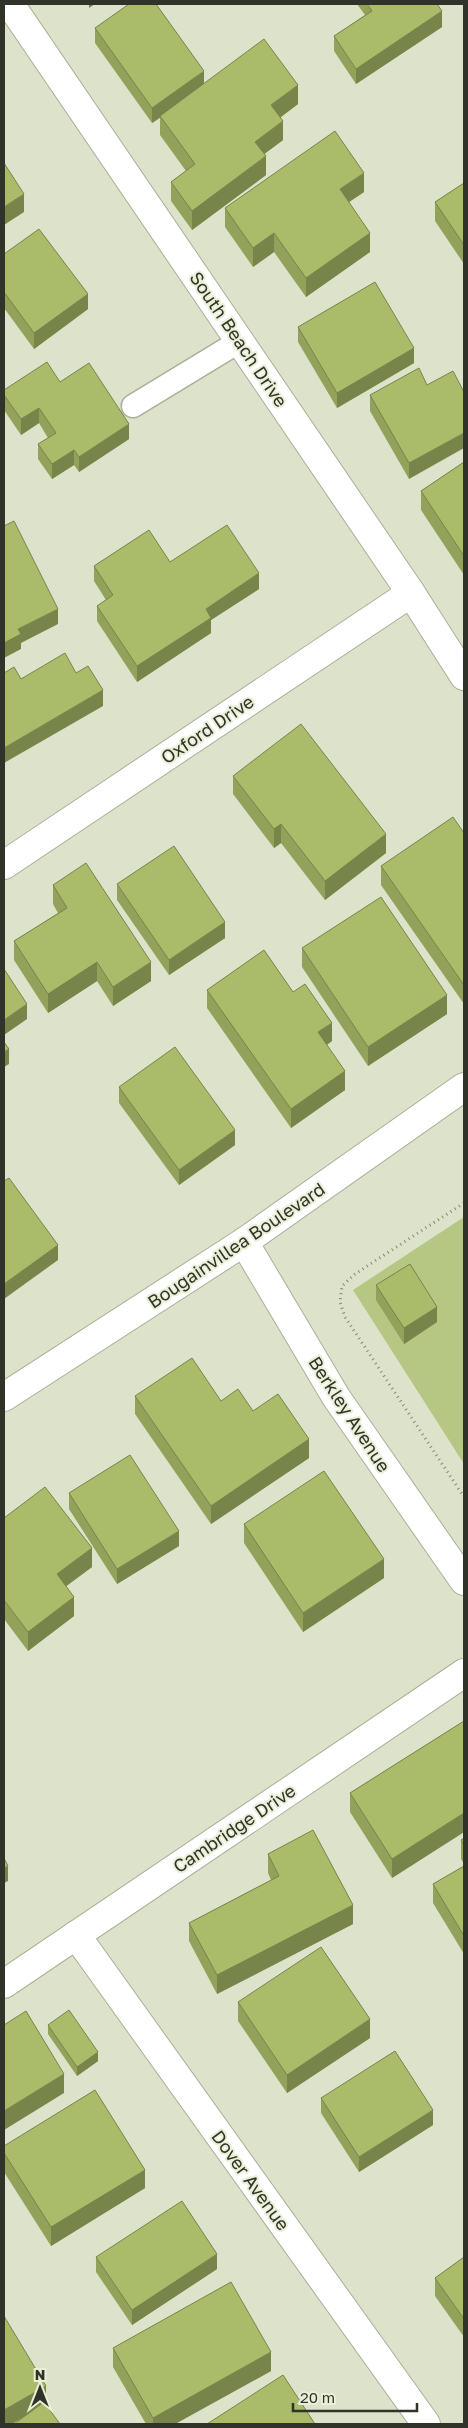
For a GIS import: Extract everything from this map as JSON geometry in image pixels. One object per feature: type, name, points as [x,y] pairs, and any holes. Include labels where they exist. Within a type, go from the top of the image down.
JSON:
[{"type":"street","name":"South Beach Drive","points":[[10,4],[411,593],[464,676]]},
{"type":"street","name":"Oxford Drive","points":[[4,866],[411,593]]},
{"type":"street","name":"Bougainvillea Boulevard","points":[[4,1396],[244,1242],[464,1087]]},
{"type":"street","name":"Berkley Avenue","points":[[244,1242],[336,1397],[464,1581]]},
{"type":"street","name":"Cambridge Drive","points":[[4,1984],[464,1673]]},
{"type":"street","name":"Dover Avenue","points":[[76,1935],[426,2424]]},
{"type":"lane","points":[[133,406],[240,341]]},
{"type":"path","points":[[464,1203],[355,1274],[342,1286],[340,1302],[345,1317],[464,1497]]},
{"type":"green space","points":[[464,1217],[464,1464],[353,1290]]},
{"type":"building","points":[[129,4],[156,4],[204,71],[152,108],[95,28]]},
{"type":"building","points":[[367,4],[437,4],[442,11],[356,69],[334,36],[372,11]]},
{"type":"building","points":[[264,39],[298,85],[271,105],[283,121],[255,142],[266,156],[192,211],[171,182],[195,164],[160,116]]},
{"type":"building","points":[[335,131],[364,173],[340,189],[370,233],[306,278],[274,233],[253,248],[225,208]]},
{"type":"building","points":[[4,163],[24,194],[4,207]]},
{"type":"building","points":[[464,183],[464,245],[435,202]]},
{"type":"building","points":[[39,229],[88,294],[34,333],[4,292],[4,254]]},
{"type":"building","points":[[375,282],[414,348],[337,393],[298,327]]},
{"type":"building","points":[[47,362],[60,382],[89,363],[129,424],[79,457],[74,450],[52,464],[38,444],[56,433],[39,408],[21,419],[4,395],[4,390]]},
{"type":"building","points":[[419,368],[427,385],[453,371],[464,392],[464,433],[409,463],[370,395]]},
{"type":"building","points":[[464,462],[464,556],[421,491]]},
{"type":"building","points":[[14,521],[58,609],[18,629],[21,634],[4,643],[4,526]]},
{"type":"building","points":[[227,525],[259,573],[206,609],[211,618],[137,666],[97,606],[113,595],[94,566],[149,530],[170,562]]},
{"type":"building","points":[[65,653],[76,673],[88,666],[103,690],[4,748],[4,673],[14,667],[21,679]]},
{"type":"building","points":[[301,724],[386,834],[325,881],[281,824],[274,829],[233,776]]},
{"type":"building","points":[[453,817],[464,833],[464,985],[381,866]]},
{"type":"building","points":[[174,846],[225,922],[169,960],[117,884]]},
{"type":"building","points":[[86,863],[151,962],[113,987],[97,962],[48,994],[14,941],[67,908],[53,885]]},
{"type":"building","points":[[381,897],[447,995],[368,1047],[302,948]]},
{"type":"building","points":[[264,950],[293,992],[305,984],[332,1023],[318,1032],[345,1071],[291,1109],[207,990]]},
{"type":"building","points":[[4,969],[27,1004],[4,1020]]},
{"type":"building","points":[[4,1042],[9,1049],[4,1052]]},
{"type":"building","points":[[175,1047],[235,1130],[179,1170],[119,1087]]},
{"type":"building","points":[[9,1178],[58,1245],[4,1284],[4,1181]]},
{"type":"building","points":[[410,1264],[437,1307],[404,1328],[376,1285]]},
{"type":"building","points":[[192,1358],[221,1401],[238,1389],[253,1411],[278,1394],[309,1439],[211,1506],[135,1396]]},
{"type":"building","points":[[130,1455],[179,1531],[117,1569],[69,1493]]},
{"type":"building","points":[[324,1471],[384,1559],[303,1613],[244,1524]]},
{"type":"building","points":[[45,1487],[92,1548],[57,1574],[74,1597],[28,1632],[4,1600],[4,1518]]},
{"type":"building","points":[[464,1721],[464,1813],[392,1859],[350,1793]]},
{"type":"building","points":[[313,1830],[353,1905],[217,1975],[189,1923],[279,1876],[268,1854]]},
{"type":"building","points":[[4,1858],[8,1866],[4,1868]]},
{"type":"building","points":[[464,1866],[464,1936],[433,1884]]},
{"type":"building","points":[[321,1947],[370,2019],[287,2075],[238,2002]]},
{"type":"building","points":[[69,2010],[98,2052],[77,2067],[48,2025]]},
{"type":"building","points":[[26,2011],[64,2074],[4,2111],[4,2025]]},
{"type":"building","points":[[395,2051],[433,2110],[359,2157],[321,2098]]},
{"type":"building","points":[[95,2090],[145,2170],[51,2227],[4,2153],[4,2146]]},
{"type":"building","points":[[182,2201],[217,2254],[132,2310],[96,2257]]},
{"type":"building","points":[[464,2257],[464,2319],[435,2278]]},
{"type":"building","points":[[231,2282],[271,2352],[153,2418],[113,2348]]},
{"type":"building","points":[[4,2316],[46,2386],[4,2410]]},
{"type":"building","points":[[283,2375],[315,2424],[207,2424]]},
{"type":"building","points":[[44,2402],[60,2424],[14,2424]]}]
